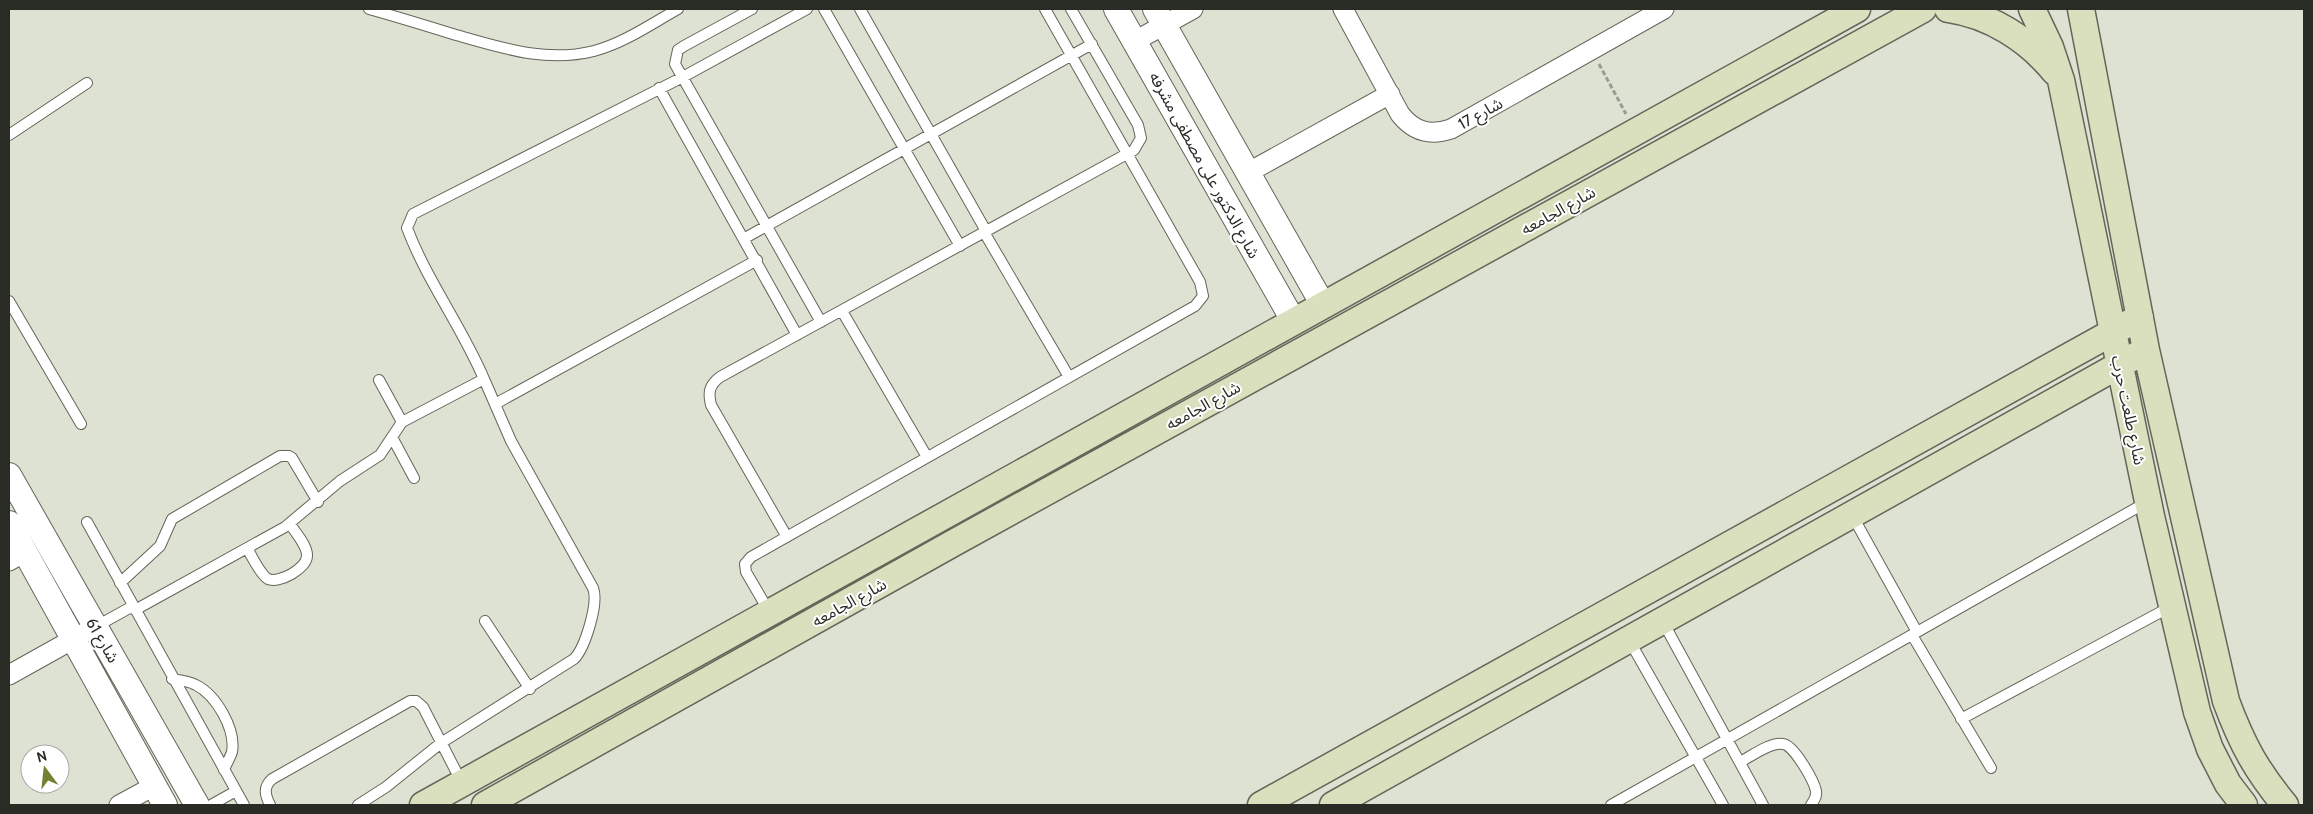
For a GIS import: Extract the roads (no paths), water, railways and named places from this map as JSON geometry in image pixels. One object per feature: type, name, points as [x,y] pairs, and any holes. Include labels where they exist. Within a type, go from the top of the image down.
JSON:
[{"type":"main road","name":"شارع الجامعه","points":[[423,805],[1857,9]]},
{"type":"main road","name":"شارع الجامعه","points":[[485,805],[957,541],[1923,9]]},
{"type":"main road","points":[[1948,9],[1981,17],[2004,28],[2026,43],[2045,60],[2061,80]]},
{"type":"main road","name":"شارع طلعت حرب","points":[[2032,9],[2050,47],[2061,80],[2119,365],[2197,712],[2210,749],[2228,784],[2244,805]]},
{"type":"main road","name":"شارع طلعت حرب","points":[[2081,9],[2146,350],[2226,701],[2240,740],[2260,776],[2285,805]]},
{"type":"main road","points":[[1261,805],[2140,317]]},
{"type":"main road","points":[[1333,805],[2146,350]]},
{"type":"main road","points":[[1932,434],[1946,461]]},
{"type":"main road","points":[[943,516],[957,541]]},
{"type":"main road","points":[[1646,591],[1662,620]]},
{"type":"main road","points":[[1612,610],[1629,639]]},
{"type":"street","name":"شارع الدكتور على مصطفى مشرفه","points":[[1116,9],[1294,322]]},
{"type":"street","points":[[1135,41],[1159,17],[1193,9]]},
{"type":"street","name":"شارع 17","points":[[1343,9],[1407,123],[1428,133],[1451,129],[1664,9]]},
{"type":"street","name":"شارع الدكتور على مصطفى مشرفه","points":[[1159,17],[1324,305]]},
{"type":"street","points":[[1248,172],[1390,94]]},
{"type":"street","name":"شارع 61","points":[[9,475],[197,805]]},
{"type":"street","name":"شارع 61","points":[[9,524],[17,556],[72,640],[160,796]]},
{"type":"street","points":[[9,675],[95,626]]},
{"type":"street","points":[[119,805],[160,796]]},
{"type":"lane","points":[[369,9],[508,50],[537,55],[565,55],[593,51],[621,42],[678,9]]},
{"type":"lane","points":[[752,9],[678,50],[675,64],[681,78],[821,322]]},
{"type":"lane","points":[[358,805],[393,782],[441,743],[530,689],[578,656],[595,606],[595,594],[510,441],[474,356],[415,248],[407,228],[413,214],[681,78],[807,9]]},
{"type":"lane","points":[[824,9],[960,246]]},
{"type":"lane","points":[[860,9],[1069,377]]},
{"type":"lane","points":[[770,613],[746,572],[745,564],[751,557],[1195,306],[1203,296],[1200,282],[1045,9]]},
{"type":"lane","points":[[787,536],[711,405],[709,396],[714,382],[1127,154],[1138,144],[1141,132],[1071,9]]},
{"type":"lane","points":[[745,238],[1092,44]]},
{"type":"lane","points":[[9,135],[88,83]]},
{"type":"lane","points":[[659,88],[745,238],[797,335]]},
{"type":"lane","points":[[495,404],[757,260]]},
{"type":"lane","points":[[10,307],[80,424]]},
{"type":"lane","points":[[842,311],[927,457]]},
{"type":"lane","points":[[95,626],[248,550],[290,524],[318,502],[340,481],[380,455],[402,422],[484,379]]},
{"type":"lane","points":[[379,380],[402,422]]},
{"type":"lane","points":[[392,437],[414,478]]},
{"type":"lane","points":[[120,583],[160,546],[172,519],[280,456],[292,458],[318,502]]},
{"type":"lane","points":[[1610,805],[2149,501]]},
{"type":"lane","points":[[1852,514],[1914,634],[1991,768]]},
{"type":"lane","points":[[87,522],[172,679],[244,805]]},
{"type":"lane","points":[[248,550],[265,577],[276,581],[281,579],[304,564],[306,560],[306,550],[290,524]]},
{"type":"lane","points":[[1962,719],[2172,606]]},
{"type":"lane","points":[[1662,620],[1763,805]]},
{"type":"lane","points":[[486,621],[530,689]]},
{"type":"lane","points":[[1629,639],[1723,805]]},
{"type":"lane","points":[[172,679],[195,684],[204,691],[223,716],[232,741],[232,752],[224,770]]},
{"type":"lane","points":[[270,805],[265,793],[268,782],[272,779],[410,701],[416,701],[423,707],[462,784]]},
{"type":"lane","points":[[1740,762],[1775,744],[1785,744],[1793,748],[1815,789],[1816,798],[1811,805]]},
{"type":"lane","points":[[211,805],[236,791]]}]
